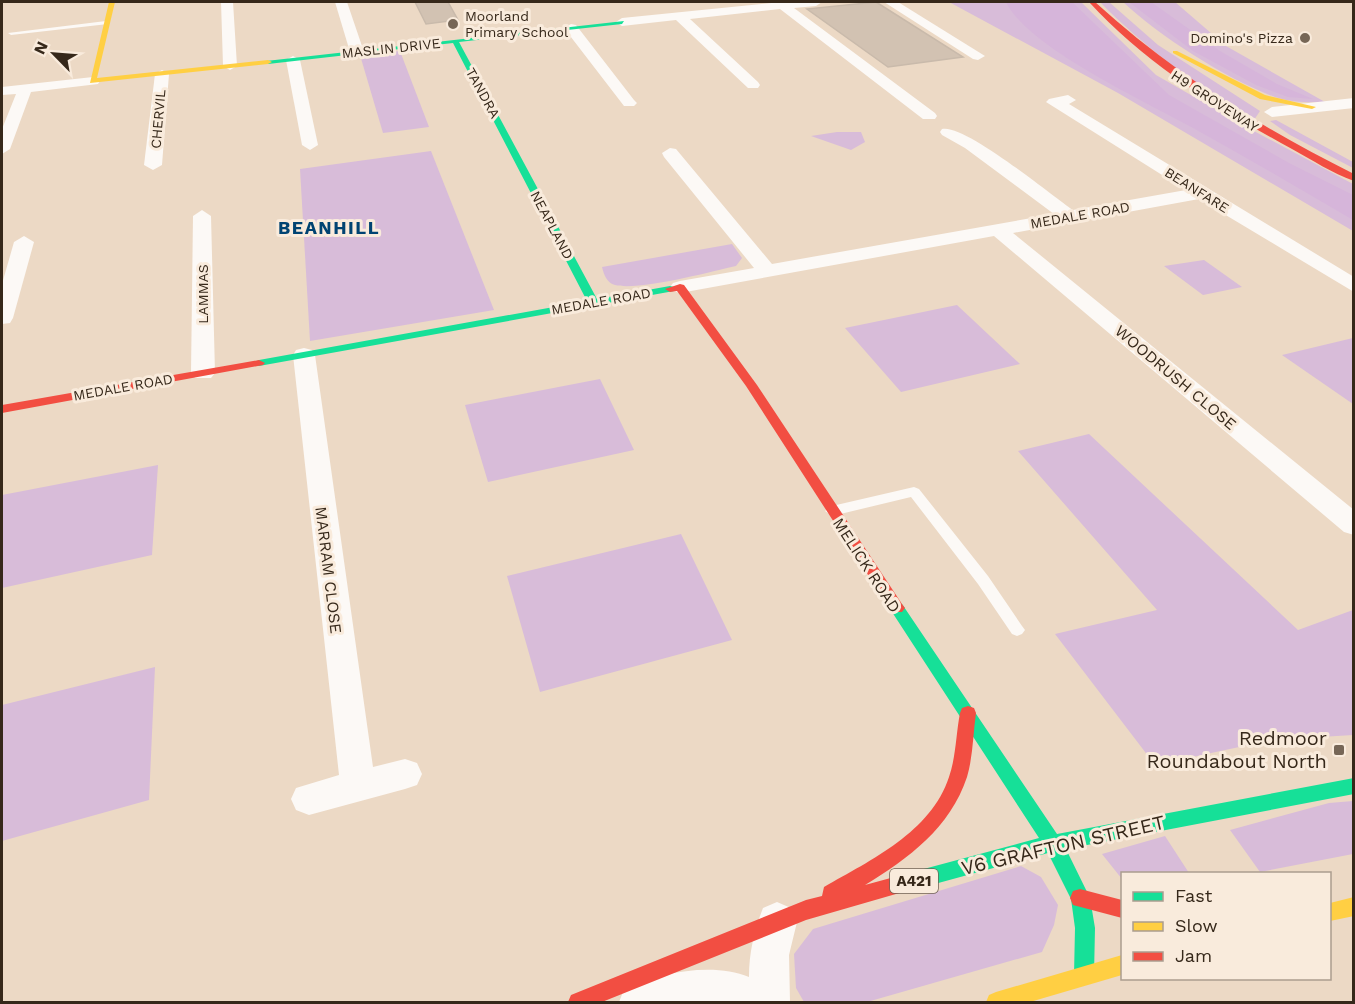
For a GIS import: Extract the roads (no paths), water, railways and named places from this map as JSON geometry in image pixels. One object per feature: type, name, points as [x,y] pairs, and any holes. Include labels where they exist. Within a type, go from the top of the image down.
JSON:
[{"type":"main road","points":[[93,81],[112,2]]},
{"type":"main road","name":"H9 GROVEWAY","points":[[1092,2],[1129,39],[1172,74],[1240,119],[1353,178]]},
{"type":"main road","points":[[611,8],[622,21]]},
{"type":"main road","name":"MASLIN DRIVE","points":[[93,81],[622,21]]},
{"type":"main road","name":"TANDRA","points":[[455,41],[512,146]]},
{"type":"main road","name":"H9 GROVEWAY","points":[[1161,42],[1272,112],[1296,124]]},
{"type":"main road","points":[[1175,52],[1263,97],[1312,107]]},
{"type":"main road","points":[[1272,112],[1259,118],[1262,123],[1310,151],[1323,163]]},
{"type":"main road","name":"NEAPLAND","points":[[512,146],[594,303]]},
{"type":"main road","name":"MEDALE ROAD","points":[[2,409],[680,287]]},
{"type":"main road","name":"MELICK ROAD","points":[[680,287],[751,385],[1053,843],[1080,898],[1085,928],[1065,986]]},
{"type":"main road","points":[[792,916],[902,849],[935,818],[958,778],[968,713]]},
{"type":"main road","name":"V6 GRAFTON STREET","points":[[578,1002],[792,916],[1053,843],[1353,786]]},
{"type":"main road","points":[[1080,898],[1121,909]]},
{"type":"main road","points":[[1331,912],[1353,906]]},
{"type":"main road","points":[[996,1002],[1065,986],[1121,965]]},
{"type":"street","points":[[227,2],[230,66]]},
{"type":"street","points":[[341,2],[357,52]]},
{"type":"street","points":[[722,2],[732,10]]},
{"type":"street","name":"MASLIN DRIVE","points":[[622,21],[816,2]]},
{"type":"street","points":[[890,2],[978,56]]},
{"type":"street","points":[[782,5],[929,116]]},
{"type":"street","points":[[679,16],[753,85]]},
{"type":"street","points":[[571,28],[629,103]]},
{"type":"street","points":[[293,60],[310,145]]},
{"type":"street","name":"CHERVIL","points":[[153,165],[162,74]]},
{"type":"street","name":"MASLIN DRIVE","points":[[2,92],[93,81]]},
{"type":"street","points":[[2,149],[25,89]]},
{"type":"street","name":"BEANFARE","points":[[1055,102],[1353,286]]},
{"type":"street","points":[[1272,112],[1353,103]]},
{"type":"street","points":[[1296,124],[1308,115],[1353,109]]},
{"type":"street","points":[[948,132],[971,144],[1070,218]]},
{"type":"street","points":[[670,153],[768,272]]},
{"type":"street","name":"MEDALE ROAD","points":[[680,287],[1201,193]]},
{"type":"street","name":"LAMMAS","points":[[202,216],[203,373]]},
{"type":"street","name":"WOODRUSH CLOSE","points":[[998,230],[1353,525]]},
{"type":"street","points":[[2,318],[24,242]]},
{"type":"street","name":"MARRAM CLOSE","points":[[304,354],[358,786]]},
{"type":"street","points":[[309,799],[405,774]]},
{"type":"street","points":[[769,1002],[769,955],[792,916]]},
{"type":"street","points":[[640,1002],[695,991],[746,995],[755,1002]]},
{"type":"lane","points":[[10,33],[106,23]]},
{"type":"lane","points":[[832,511],[914,492],[983,580],[1017,630]]},
{"type":"place","name":"Moorland Primary School","points":[[453,24]]},
{"type":"place","name":"Domino's Pizza","points":[[1305,38]]},
{"type":"place","name":"Redmoor Roundabout North","points":[[1339,750]]},
{"type":"district","name":"BEANHILL","points":[[329,228]]}]
